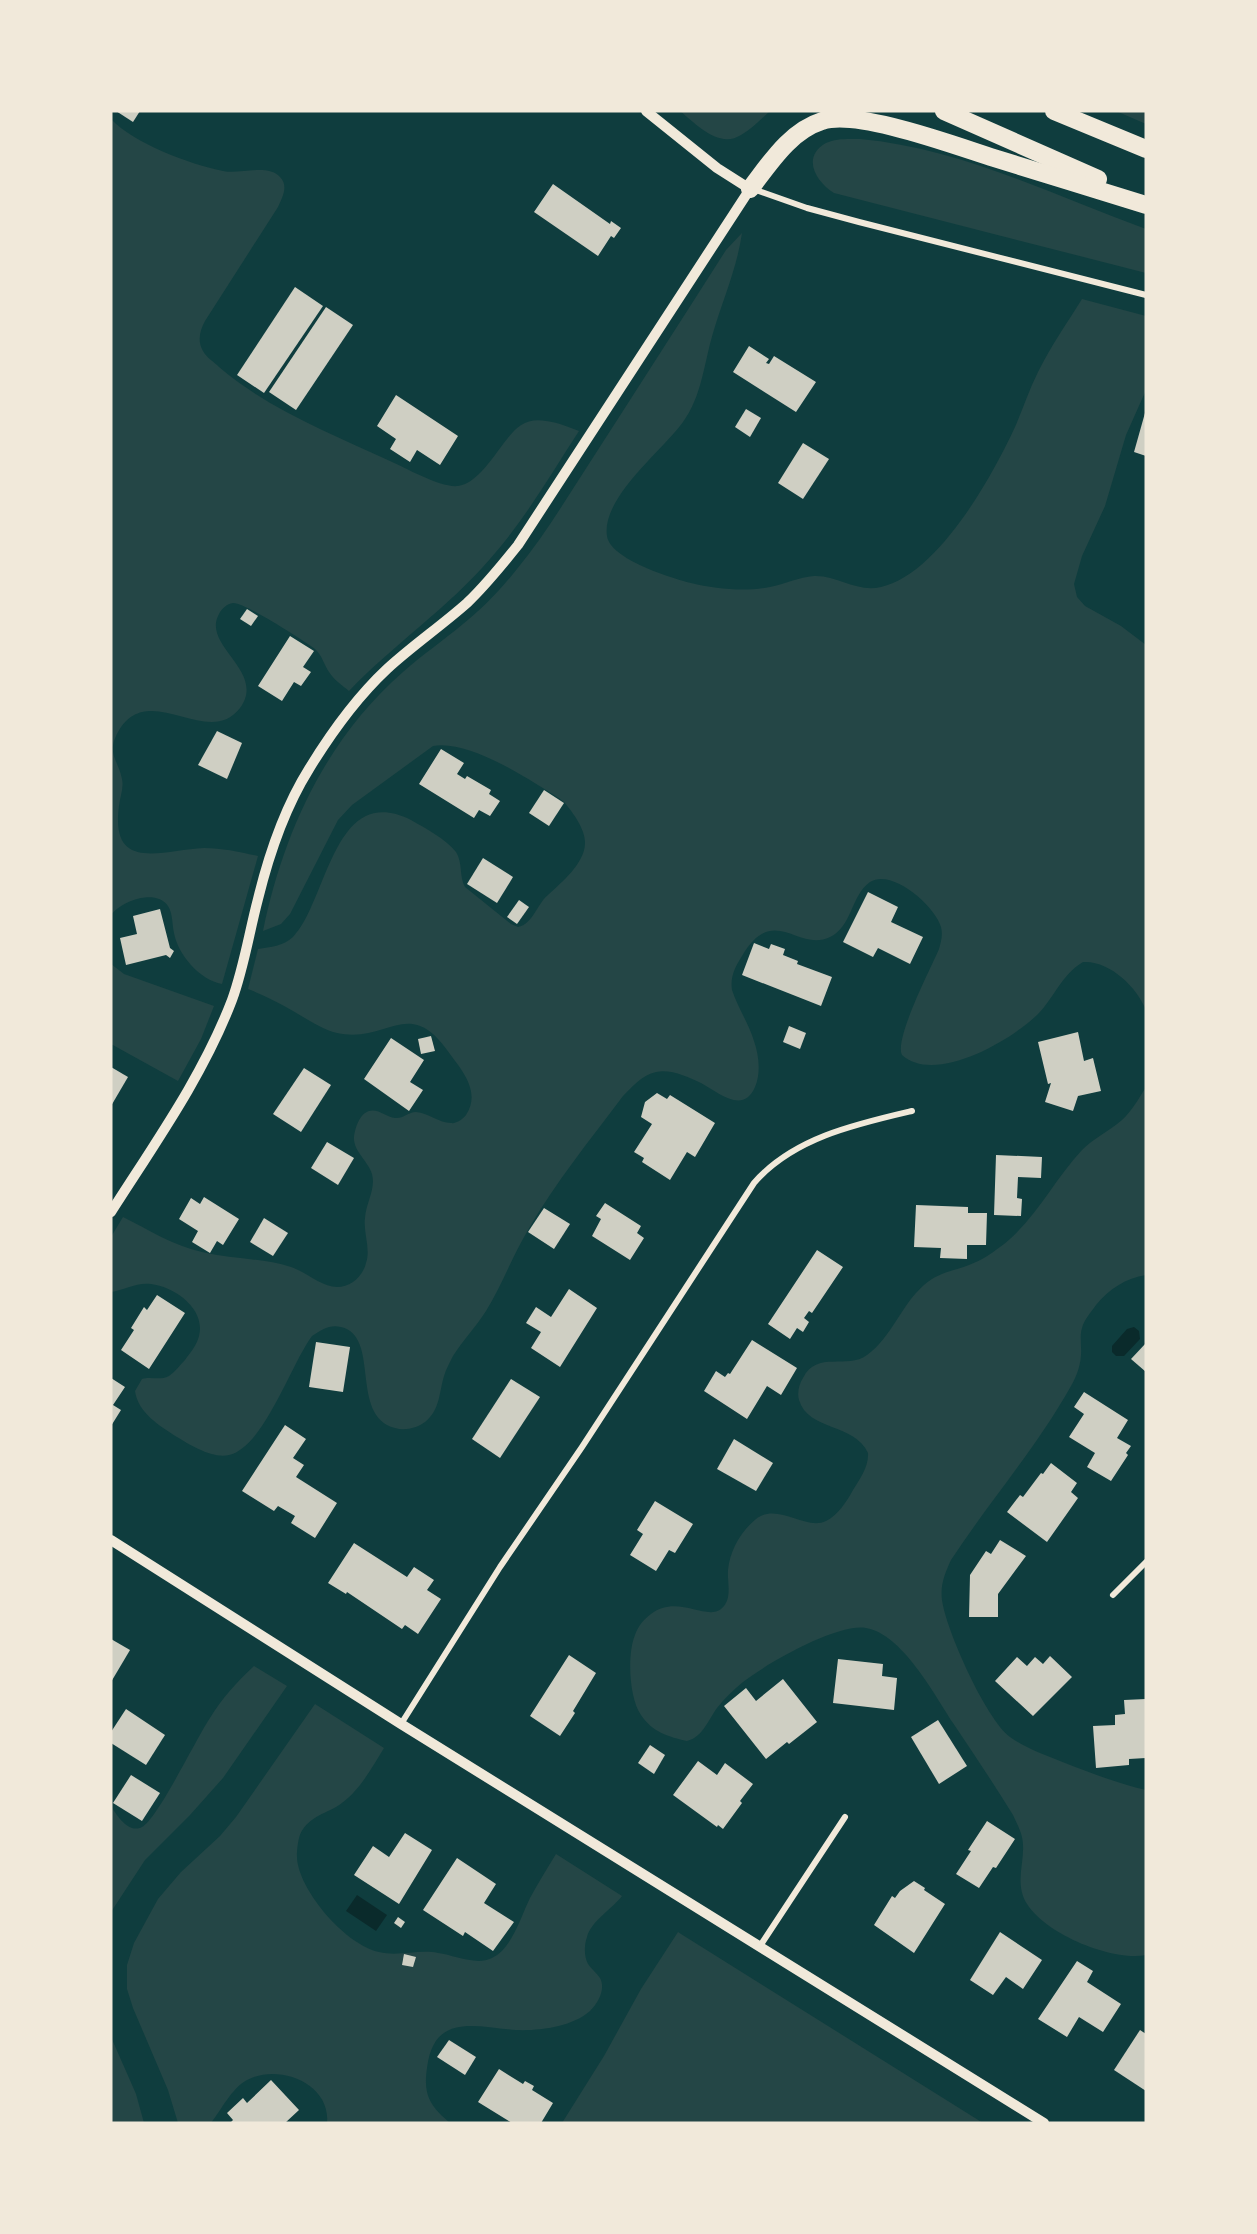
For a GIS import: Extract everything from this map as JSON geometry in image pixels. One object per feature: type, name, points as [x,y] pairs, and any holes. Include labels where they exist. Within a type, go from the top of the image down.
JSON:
[{"type":"highway","points":[[944,111],[1041,155],[1146,198]]},
{"type":"highway","points":[[1054,111],[1146,149]]},
{"type":"highway","points":[[750,189],[780,151],[800,132],[825,120],[840,118],[867,122],[918,135],[1146,205]]},
{"type":"street","points":[[646,111],[717,168],[750,189],[780,200],[859,222],[1146,295]]},
{"type":"street","points":[[111,1212],[213,1046],[237,981],[262,881],[275,840],[308,770],[343,717],[367,690],[386,670],[476,594],[518,545],[750,189]]},
{"type":"street","points":[[400,1724],[753,1183],[783,1158],[812,1141],[843,1129],[912,1111]]},
{"type":"street","points":[[111,1540],[400,1724],[1044,2123]]},
{"type":"street","points":[[1113,1595],[1146,1562]]},
{"type":"street","points":[[760,1946],[844,1817]]},
{"type":"shaded area","points":[[680,111],[770,111],[745,133],[733,139],[724,139],[708,133]]},
{"type":"shaded area","points":[[1116,111],[1146,111],[1146,124]]},
{"type":"shaded area","points":[[111,119],[134,137],[179,158],[223,171],[268,171],[275,173],[283,181],[284,192],[278,207],[205,321],[200,336],[201,347],[206,355],[258,396],[323,430],[424,477],[451,486],[468,483],[473,479],[511,434],[529,421],[541,420],[558,423],[579,431],[526,513],[490,559],[457,594],[384,657],[349,691],[331,675],[315,649],[287,630],[233,603],[227,605],[219,614],[216,626],[218,637],[246,682],[246,695],[240,708],[227,719],[212,722],[145,711],[131,717],[118,732],[113,751],[122,782],[118,827],[123,841],[131,849],[142,853],[156,853],[211,848],[258,856],[222,984],[198,972],[185,958],[176,941],[170,909],[163,901],[147,897],[139,898],[122,905],[111,915]]},
{"type":"shaded area","points":[[860,139],[897,144],[970,162],[1146,229],[1146,273],[834,193],[817,176],[813,162],[814,155],[818,149],[830,141]]},
{"type":"shaded area","points":[[742,233],[702,379],[689,412],[674,433],[623,491],[608,521],[607,536],[611,544],[630,560],[656,572],[701,585],[751,589],[823,576],[864,588],[872,588],[881,587],[902,578],[923,564],[942,544],[978,496],[1005,448],[1043,362],[1082,299],[1146,316],[1146,390],[1126,435],[1105,506],[1082,556],[1074,584],[1077,597],[1085,606],[1121,626],[1146,645],[1146,1010],[1129,984],[1112,970],[1103,965],[1083,962],[1069,973],[1044,1008],[1010,1036],[973,1056],[953,1062],[934,1065],[916,1063],[902,1055],[903,1034],[939,949],[942,936],[941,927],[930,909],[912,891],[890,880],[879,879],[870,882],[859,895],[843,926],[830,937],[818,940],[807,939],[775,930],[754,940],[737,964],[732,976],[732,990],[752,1035],[758,1058],[757,1082],[750,1095],[744,1099],[730,1099],[691,1078],[662,1071],[642,1079],[623,1096],[538,1213],[486,1311],[453,1356],[445,1373],[434,1412],[425,1422],[403,1429],[381,1421],[368,1393],[360,1345],[353,1333],[333,1326],[312,1336],[265,1421],[242,1449],[223,1456],[188,1444],[145,1412],[140,1406],[135,1391],[142,1379],[169,1376],[185,1360],[199,1336],[198,1317],[187,1301],[160,1286],[141,1284],[111,1292],[111,1237],[123,1217],[182,1246],[213,1254],[280,1264],[297,1269],[326,1285],[342,1287],[352,1283],[359,1276],[367,1258],[365,1218],[373,1180],[370,1169],[354,1142],[355,1130],[360,1118],[372,1110],[395,1118],[416,1112],[453,1123],[466,1115],[472,1097],[463,1072],[447,1050],[433,1034],[420,1026],[396,1025],[354,1035],[337,1033],[248,989],[258,949],[281,944],[293,937],[305,920],[336,850],[349,830],[365,817],[385,812],[411,820],[435,834],[456,852],[465,887],[511,924],[518,927],[531,918],[544,899],[577,865],[585,844],[581,828],[572,812],[558,798],[492,759],[461,748],[446,745],[433,746],[352,805],[338,820],[290,914],[281,924],[263,931],[282,859],[296,824],[330,758],[351,727],[376,698],[403,672],[485,605],[528,556],[726,250]]},
{"type":"shaded area","points":[[111,964],[124,974],[214,1006],[201,1039],[178,1081],[111,1044]]},
{"type":"shaded area","points":[[1146,1087],[1146,1275],[1112,1289],[1086,1319],[1081,1333],[1078,1372],[1058,1409],[951,1560],[942,1589],[945,1614],[968,1673],[990,1712],[1010,1737],[1028,1748],[1071,1765],[1113,1781],[1146,1790],[1146,1955],[1131,1956],[1095,1949],[1076,1941],[1058,1932],[1031,1909],[1021,1889],[1023,1841],[1013,1815],[916,1667],[892,1641],[879,1633],[866,1628],[853,1628],[820,1638],[784,1656],[736,1688],[717,1708],[701,1732],[687,1741],[656,1730],[645,1721],[634,1698],[630,1664],[632,1643],[636,1632],[651,1614],[671,1606],[715,1612],[725,1605],[728,1596],[728,1570],[731,1556],[741,1536],[756,1519],[773,1514],[818,1523],[834,1515],[848,1499],[866,1468],[868,1453],[862,1443],[853,1436],[821,1422],[804,1410],[799,1400],[799,1386],[809,1370],[824,1362],[851,1361],[867,1355],[876,1348],[924,1285],[940,1275],[969,1265],[997,1250],[1024,1225],[1082,1150],[1126,1116]]},
{"type":"shaded area","points":[[1134,1327],[1139,1331],[1140,1339],[1124,1356],[1116,1356],[1112,1352],[1112,1346],[1127,1329]]},
{"type":"shaded area","points":[[254,1666],[287,1686],[223,1778],[145,1860],[111,1912],[111,1806],[124,1823],[133,1828],[142,1827],[149,1821],[215,1711],[230,1690]]},
{"type":"shaded area","points":[[315,1704],[384,1748],[351,1795],[344,1802],[309,1822],[299,1838],[297,1859],[302,1878],[318,1905],[329,1918],[354,1940],[379,1952],[394,1954],[431,1952],[472,1960],[486,1960],[499,1954],[510,1940],[530,1898],[556,1854],[622,1896],[597,1920],[586,1940],[585,1951],[589,1966],[602,1982],[600,1996],[590,2011],[565,2024],[545,2029],[525,2030],[459,2027],[438,2038],[431,2050],[426,2086],[433,2105],[450,2123],[327,2123],[326,2109],[321,2097],[312,2087],[300,2080],[273,2074],[260,2075],[241,2084],[231,2094],[211,2123],[178,2123],[168,2090],[127,1989],[127,1965],[134,1943],[158,1899],[181,1872],[220,1836],[236,1817]]},
{"type":"shaded area","points":[[357,1895],[387,1915],[376,1931],[346,1911]]},
{"type":"shaded area","points":[[678,1932],[983,2123],[562,2123],[604,2056],[641,1989]]},
{"type":"shaded area","points":[[111,2037],[136,2094],[144,2123],[111,2123]]},
{"type":"building","points":[[116,111],[140,111],[133,122]]},
{"type":"building","points":[[553,184],[610,224],[611,221],[621,228],[614,238],[611,236],[598,256],[534,212]]},
{"type":"building","points":[[295,287],[323,306],[264,393],[237,375]]},
{"type":"building","points":[[326,307],[353,325],[296,410],[269,392]]},
{"type":"building","points":[[749,346],[769,359],[766,363],[769,364],[774,356],[816,382],[796,412],[733,372]]},
{"type":"building","points":[[396,395],[458,436],[440,465],[417,450],[410,462],[390,449],[396,439],[377,426]]},
{"type":"building","points":[[746,409],[761,418],[750,437],[735,427]]},
{"type":"building","points":[[1146,413],[1146,456],[1134,452]]},
{"type":"building","points":[[803,443],[829,459],[803,499],[778,483]]},
{"type":"building","points":[[247,609],[258,616],[251,626],[240,619]]},
{"type":"building","points":[[290,636],[314,651],[303,667],[311,672],[301,686],[294,682],[282,701],[258,686]]},
{"type":"building","points":[[217,731],[242,743],[227,779],[198,765]]},
{"type":"building","points":[[441,749],[464,763],[457,774],[465,779],[467,776],[491,790],[489,794],[500,801],[490,816],[479,810],[474,818],[419,784]]},
{"type":"building","points":[[544,790],[564,803],[549,826],[529,813]]},
{"type":"building","points":[[483,858],[513,877],[497,903],[467,884]]},
{"type":"building","points":[[868,892],[898,907],[891,922],[923,937],[910,964],[878,948],[873,957],[843,942]]},
{"type":"building","points":[[519,900],[529,907],[517,924],[507,917]]},
{"type":"building","points":[[160,909],[170,948],[174,951],[170,958],[166,955],[126,965],[120,938],[137,934],[133,916]]},
{"type":"building","points":[[754,943],[769,949],[771,944],[785,949],[783,955],[798,961],[797,964],[832,977],[821,1006],[742,975]]},
{"type":"building","points":[[789,1026],[806,1033],[800,1049],[783,1042]]},
{"type":"building","points":[[1078,1032],[1084,1061],[1093,1058],[1101,1091],[1078,1096],[1073,1111],[1045,1102],[1051,1083],[1048,1084],[1038,1042]]},
{"type":"building","points":[[431,1036],[435,1051],[421,1054],[418,1039]]},
{"type":"building","points":[[391,1038],[424,1060],[410,1082],[423,1090],[409,1111],[364,1079]]},
{"type":"building","points":[[111,1067],[128,1077],[111,1106]]},
{"type":"building","points":[[304,1068],[331,1085],[301,1132],[273,1114]]},
{"type":"building","points":[[657,1093],[667,1099],[670,1095],[715,1123],[695,1157],[687,1152],[670,1180],[642,1162],[644,1158],[634,1152],[652,1124],[641,1117],[645,1102]]},
{"type":"building","points":[[327,1142],[354,1158],[338,1185],[311,1168]]},
{"type":"building","points":[[996,1155],[1042,1157],[1041,1178],[1018,1177],[1017,1198],[1022,1199],[1021,1216],[994,1215]]},
{"type":"building","points":[[204,1197],[239,1219],[223,1245],[217,1241],[210,1253],[192,1242],[198,1231],[179,1219],[191,1198],[200,1204]]},
{"type":"building","points":[[605,1203],[641,1226],[637,1233],[644,1238],[630,1260],[592,1236],[601,1219],[596,1216]]},
{"type":"building","points":[[916,1205],[968,1207],[968,1213],[987,1213],[986,1245],[967,1245],[967,1259],[940,1258],[941,1248],[914,1247]]},
{"type":"building","points":[[544,1208],[570,1224],[554,1249],[528,1232]]},
{"type":"building","points":[[264,1218],[288,1233],[273,1256],[250,1242]]},
{"type":"building","points":[[817,1250],[843,1267],[812,1313],[809,1311],[804,1318],[809,1322],[803,1332],[797,1328],[790,1339],[768,1324]]},
{"type":"building","points":[[569,1289],[597,1308],[560,1367],[531,1348],[541,1332],[526,1323],[536,1307],[551,1317]]},
{"type":"building","points":[[157,1295],[185,1313],[149,1369],[121,1350],[134,1330],[131,1328],[144,1307],[147,1310]]},
{"type":"building","points":[[752,1340],[797,1368],[781,1395],[767,1386],[747,1419],[704,1391],[716,1371],[725,1377],[728,1373],[730,1374]]},
{"type":"building","points":[[316,1342],[350,1347],[343,1392],[309,1387]]},
{"type":"building","points":[[1146,1343],[1146,1372],[1131,1359]]},
{"type":"building","points":[[111,1378],[125,1387],[113,1405],[121,1410],[111,1426]]},
{"type":"building","points":[[511,1379],[540,1397],[500,1458],[472,1439]]},
{"type":"building","points":[[1084,1392],[1128,1420],[1117,1438],[1131,1446],[1126,1453],[1128,1455],[1111,1481],[1087,1467],[1095,1453],[1069,1437],[1084,1414],[1074,1407]]},
{"type":"building","points":[[285,1425],[306,1439],[293,1458],[304,1465],[296,1477],[337,1503],[315,1538],[291,1523],[295,1516],[278,1506],[274,1511],[242,1491]]},
{"type":"building","points":[[734,1439],[773,1463],[756,1491],[717,1469]]},
{"type":"building","points":[[1051,1463],[1077,1483],[1071,1492],[1078,1498],[1047,1542],[1007,1512],[1020,1495],[1023,1497]]},
{"type":"building","points":[[655,1501],[693,1524],[675,1553],[669,1550],[656,1571],[630,1555],[643,1534],[637,1530]]},
{"type":"building","points":[[1000,1540],[1026,1556],[998,1594],[998,1617],[969,1617],[970,1575],[986,1551],[991,1554]]},
{"type":"building","points":[[354,1543],[407,1577],[414,1567],[434,1580],[427,1590],[441,1599],[418,1634],[405,1625],[402,1629],[347,1592],[346,1594],[328,1583]]},
{"type":"building","points":[[111,1639],[130,1650],[111,1682]]},
{"type":"building","points":[[569,1655],[596,1673],[560,1736],[530,1716]]},
{"type":"building","points":[[1050,1656],[1072,1677],[1033,1716],[995,1681],[1017,1657],[1027,1666],[1035,1657],[1043,1664]]},
{"type":"building","points":[[838,1659],[883,1664],[882,1676],[897,1678],[894,1710],[833,1703]]},
{"type":"building","points":[[783,1679],[817,1722],[766,1759],[724,1706],[746,1688],[756,1701]]},
{"type":"building","points":[[1146,1699],[1146,1758],[1129,1759],[1129,1765],[1096,1768],[1093,1726],[1115,1725],[1115,1715],[1125,1714],[1124,1700]]},
{"type":"building","points":[[126,1709],[165,1735],[146,1765],[111,1743],[111,1732]]},
{"type":"building","points":[[938,1720],[967,1766],[939,1784],[911,1737]]},
{"type":"building","points":[[650,1745],[665,1755],[654,1774],[638,1763]]},
{"type":"building","points":[[698,1761],[717,1775],[725,1763],[753,1784],[723,1829],[673,1795]]},
{"type":"building","points":[[131,1775],[160,1793],[142,1821],[113,1803]]},
{"type":"building","points":[[987,1821],[1015,1839],[996,1868],[993,1867],[979,1888],[956,1874]]},
{"type":"building","points":[[405,1833],[432,1850],[399,1904],[354,1875],[373,1846],[389,1857]]},
{"type":"building","points":[[457,1858],[496,1884],[484,1903],[514,1922],[493,1951],[465,1932],[463,1936],[423,1910]]},
{"type":"building","points":[[914,1881],[945,1904],[914,1953],[874,1925],[892,1896],[895,1898],[900,1891]]},
{"type":"building","points":[[398,1917],[405,1922],[401,1928],[394,1923]]},
{"type":"building","points":[[1000,1932],[1042,1960],[1023,1989],[1006,1977],[993,1995],[970,1980]]},
{"type":"building","points":[[404,1954],[416,1957],[413,1967],[402,1965]]},
{"type":"building","points":[[1077,1961],[1093,1971],[1087,1982],[1121,2004],[1103,2032],[1079,2017],[1067,2037],[1038,2019]]},
{"type":"building","points":[[1140,2030],[1146,2034],[1146,2091],[1114,2070]]},
{"type":"building","points":[[449,2040],[476,2057],[465,2075],[437,2057]]},
{"type":"building","points":[[499,2069],[523,2084],[525,2081],[534,2086],[532,2090],[553,2103],[541,2123],[512,2123],[478,2102]]},
{"type":"building","points":[[271,2080],[299,2110],[285,2123],[230,2123],[233,2120],[227,2113],[243,2098],[247,2103]]}]
